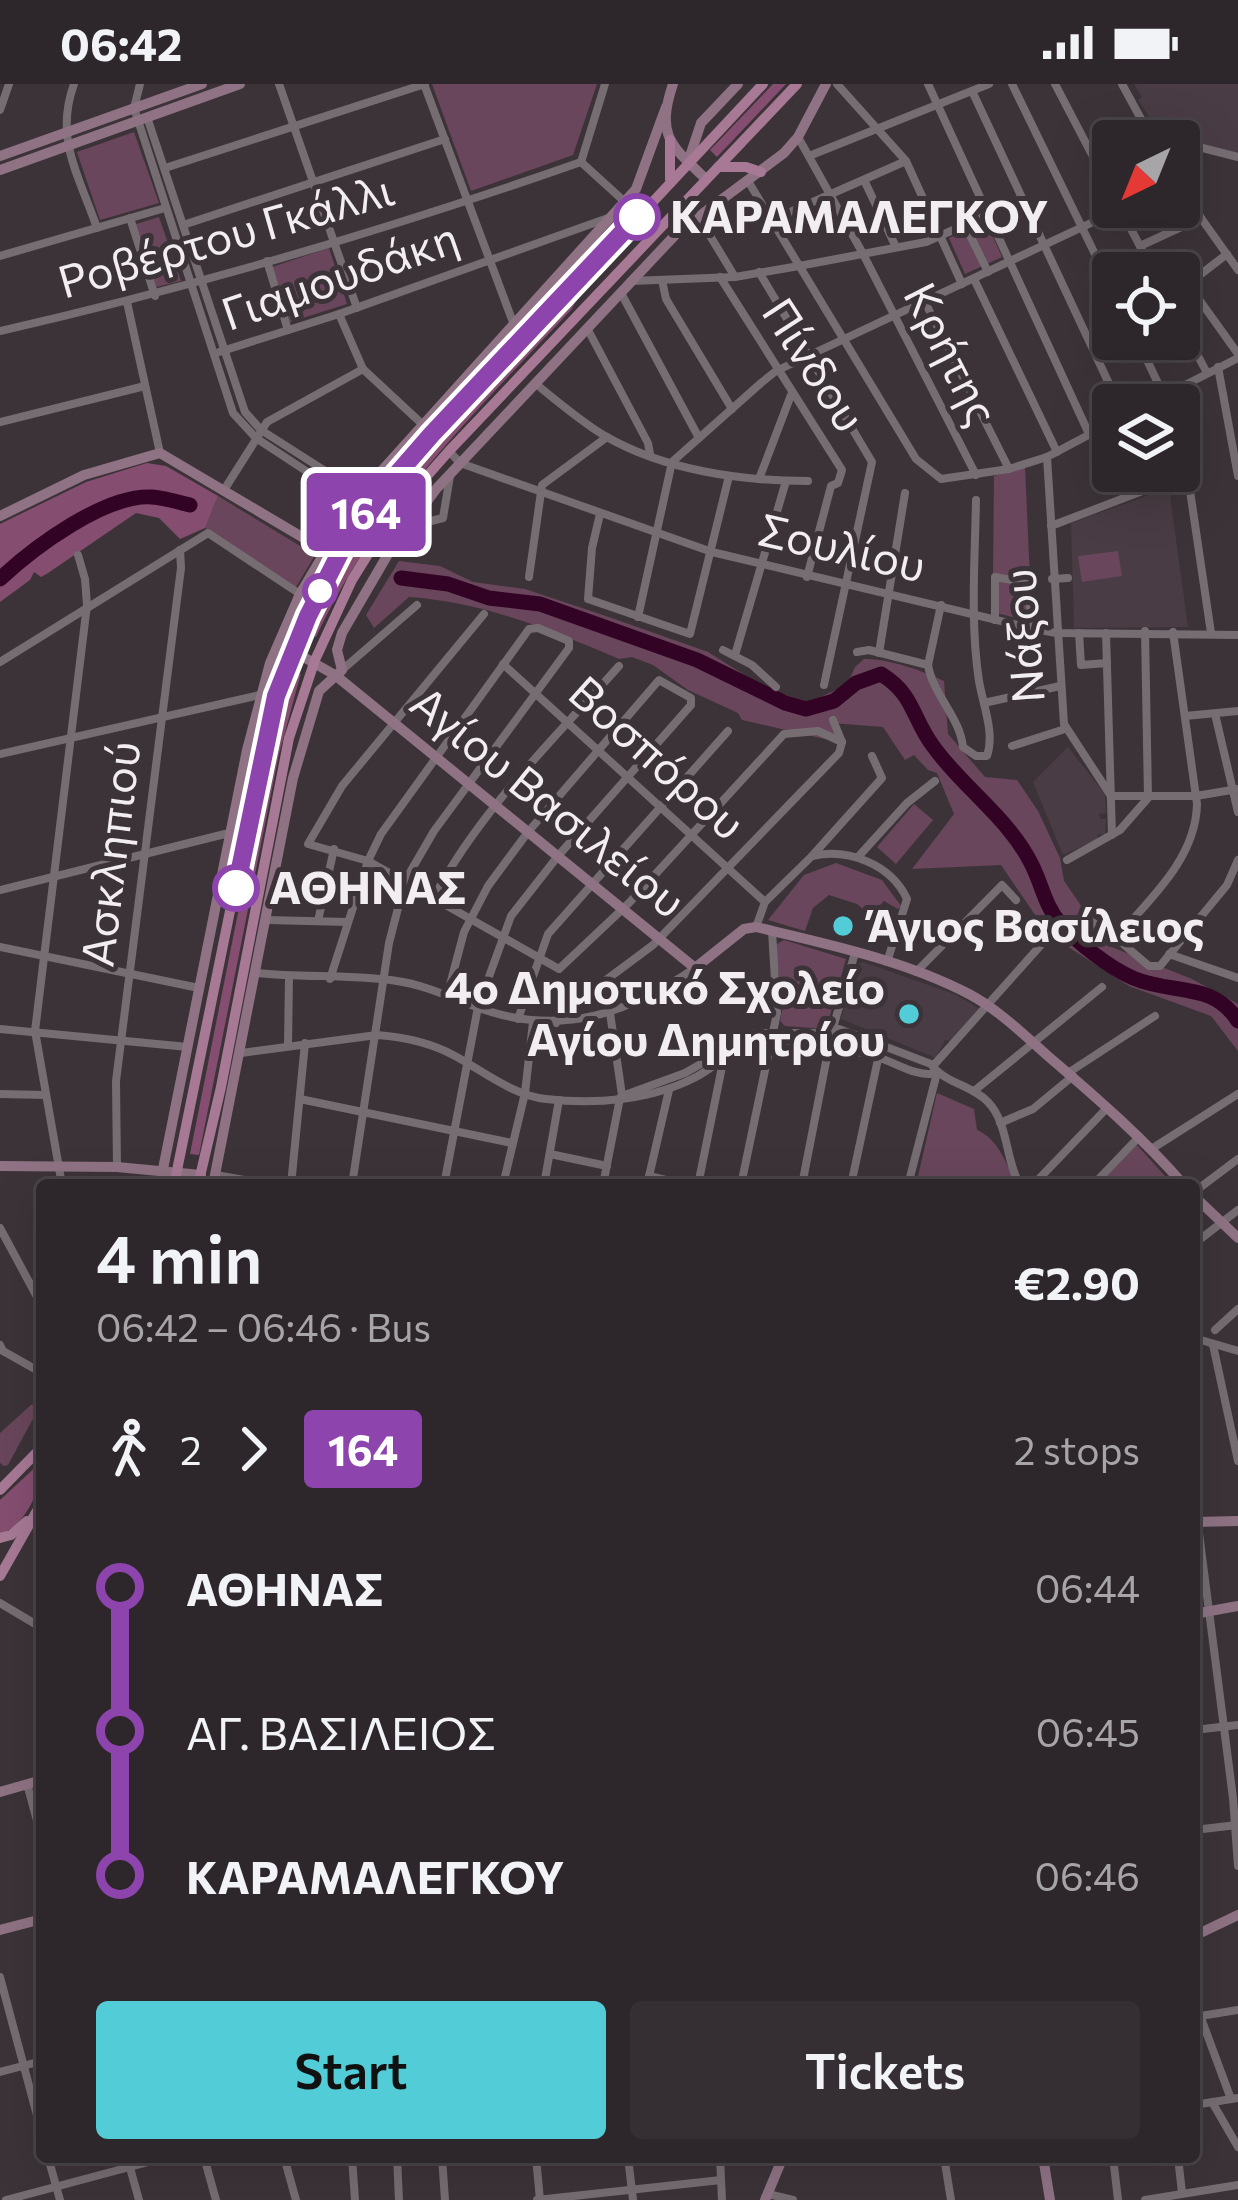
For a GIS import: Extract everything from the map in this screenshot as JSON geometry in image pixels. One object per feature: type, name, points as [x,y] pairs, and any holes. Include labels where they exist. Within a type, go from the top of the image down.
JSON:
[{"type":"main road","points":[[176,1179],[262,752],[291,654],[345,543],[377,497],[432,434],[763,84]]},
{"type":"main road","points":[[199,1179],[289,738],[313,663],[352,580],[383,529],[449,451],[796,84]]},
{"type":"main road","points":[[669,182],[670,140]]},
{"type":"main road","points":[[718,167],[760,172]]},
{"type":"main road","points":[[383,529],[406,528]]},
{"type":"main road","points":[[326,546],[345,543]]},
{"type":"main road","points":[[2,1485],[36,1453]]},
{"type":"main road","points":[[0,1538],[18,1530],[36,1510]]},
{"type":"main road","points":[[0,1576],[36,1512]]},
{"type":"street","points":[[0,110],[9,84]]},
{"type":"street","points":[[74,84],[65,108],[66,139],[97,228]]},
{"type":"street","points":[[140,84],[139,110],[166,208],[217,353],[245,412],[258,434],[352,488],[357,498]]},
{"type":"street","points":[[0,170],[202,84]]},
{"type":"street","points":[[139,110],[240,84]]},
{"type":"street","points":[[279,84],[357,308]]},
{"type":"street","points":[[165,169],[424,84],[514,326]]},
{"type":"street","points":[[605,84],[580,162],[625,202]]},
{"type":"street","points":[[163,1169],[260,695],[300,594],[357,498],[625,202],[640,180],[673,84]]},
{"type":"street","points":[[688,162],[697,131],[738,84]]},
{"type":"street","points":[[335,674],[339,639],[406,528],[455,468],[697,214],[748,182],[798,137],[826,84]]},
{"type":"street","points":[[837,84],[906,161],[962,284]]},
{"type":"street","points":[[928,84],[1089,434]]},
{"type":"street","points":[[808,156],[989,84]]},
{"type":"street","points":[[1012,84],[1094,252]]},
{"type":"street","points":[[1055,84],[1092,155]]},
{"type":"street","points":[[1122,84],[1142,120]]},
{"type":"street","points":[[972,91],[1109,384]]},
{"type":"street","points":[[666,107],[664,123],[670,140],[706,178]]},
{"type":"street","points":[[139,110],[165,169],[196,285]]},
{"type":"street","name":"Κρήτης","points":[[798,137],[976,475]]},
{"type":"street","points":[[0,156],[66,139]]},
{"type":"street","points":[[183,225],[445,139]]},
{"type":"street","points":[[1200,147],[1238,157]]},
{"type":"street","points":[[772,220],[906,161]]},
{"type":"street","name":"Ροβέρτου Γκάλλι","points":[[0,331],[196,285],[580,162]]},
{"type":"street","points":[[864,180],[896,245]]},
{"type":"street","points":[[748,182],[916,459],[931,475],[950,480],[1009,469],[1092,432]]},
{"type":"street","points":[[0,256],[166,208]]},
{"type":"street","name":"Πίνδου","points":[[697,214],[735,277]]},
{"type":"street","points":[[631,280],[735,277],[800,266],[941,237],[986,215]]},
{"type":"street","name":"Γιαμουδάκη","points":[[217,353],[613,216]]},
{"type":"street","points":[[130,218],[154,296]]},
{"type":"street","points":[[1140,246],[1201,218],[1238,270]]},
{"type":"street","points":[[638,617],[672,462],[732,409],[776,371],[1092,222]]},
{"type":"street","points":[[964,225],[988,272]]},
{"type":"street","points":[[1131,228],[1143,252]]},
{"type":"street","points":[[1186,384],[1238,356],[1188,284],[1227,254]]},
{"type":"street","points":[[267,261],[288,330]]},
{"type":"street","points":[[759,272],[872,462],[824,685]]},
{"type":"street","name":"Πίνδου","points":[[720,277],[838,462],[841,478],[831,486],[807,577]]},
{"type":"street","points":[[974,278],[1052,454]]},
{"type":"street","points":[[662,280],[666,298],[732,409]]},
{"type":"street","points":[[620,292],[700,439]]},
{"type":"street","points":[[128,302],[160,453]]},
{"type":"street","points":[[925,302],[1009,469]]},
{"type":"street","points":[[339,314],[363,369],[422,423]]},
{"type":"street","points":[[586,327],[650,454]]},
{"type":"street","points":[[1200,360],[1207,373]]},
{"type":"street","points":[[1218,367],[1235,430],[1238,476]]},
{"type":"street","points":[[224,490],[267,422],[363,369]]},
{"type":"street","points":[[535,383],[607,437],[672,462],[729,476],[808,481]]},
{"type":"street","points":[[0,422],[145,386]]},
{"type":"street","points":[[759,479],[791,395]]},
{"type":"street","points":[[529,577],[540,492],[546,480],[607,437]]},
{"type":"street","name":"Σουλίου","points":[[449,451],[455,468],[712,552],[975,616],[1056,633],[1238,634]]},
{"type":"street","points":[[0,516],[84,476],[160,453],[326,546]]},
{"type":"street","name":"Νάξου","points":[[1052,454],[1052,579],[1065,729],[1112,796]]},
{"type":"street","points":[[406,528],[443,518],[455,468]]},
{"type":"street","points":[[600,514],[588,598],[689,634],[729,476]]},
{"type":"street","points":[[735,655],[786,481]]},
{"type":"street","points":[[1051,526],[1140,492]]},
{"type":"street","points":[[1190,492],[1211,633]]},
{"type":"street","points":[[878,653],[905,493]]},
{"type":"street","points":[[941,605],[928,665],[938,696],[962,735],[963,747],[987,756],[975,616],[976,500]]},
{"type":"street","points":[[0,662],[208,533],[300,594]]},
{"type":"street","name":"Ασκληπιού","points":[[117,1166],[115,1106],[180,550]]},
{"type":"street","points":[[62,1179],[35,1030],[87,605],[78,556]]},
{"type":"street","points":[[995,620],[995,577],[1030,583],[1030,628]]},
{"type":"street","points":[[1052,579],[1068,578]]},
{"type":"street","points":[[214,1179],[293,778],[319,691],[417,605]]},
{"type":"street","points":[[484,614],[338,791],[308,844],[368,861],[563,969],[780,737],[806,730],[842,742]]},
{"type":"street","points":[[330,980],[368,861],[389,820],[532,626],[571,644],[405,881],[395,910],[353,1179]]},
{"type":"street","points":[[1079,632],[1081,664],[1107,664]]},
{"type":"street","points":[[1067,860],[1112,836],[1148,798],[1145,632]]},
{"type":"street","points":[[1116,938],[1162,886],[1186,849],[1195,824],[1196,796],[1172,632]]},
{"type":"street","points":[[1106,633],[1112,836]]},
{"type":"street","points":[[723,650],[776,687]]},
{"type":"street","points":[[857,652],[869,650],[928,665]]},
{"type":"street","name":"Αγίου Βασιλείου","points":[[291,654],[335,674],[695,968],[744,929],[756,927]]},
{"type":"street","name":"Βοσπόρου","points":[[503,664],[765,902]]},
{"type":"street","points":[[434,897],[497,807],[619,666]]},
{"type":"street","points":[[445,1179],[478,1007],[511,916],[692,701],[659,680],[528,832],[471,917],[447,996]]},
{"type":"street","points":[[984,703],[1060,686]]},
{"type":"street","points":[[0,754],[260,695]]},
{"type":"street","points":[[1185,716],[1238,711]]},
{"type":"street","points":[[1215,714],[1238,812]]},
{"type":"street","points":[[556,1023],[559,1015],[659,939],[839,753],[842,742],[833,720]]},
{"type":"street","points":[[1012,746],[1065,729]]},
{"type":"street","points":[[518,1019],[548,934],[728,730]]},
{"type":"street","points":[[872,756],[882,778],[765,902],[756,927],[887,962],[986,1005],[1108,1107],[1179,1179]]},
{"type":"street","points":[[858,857],[907,803],[935,781]]},
{"type":"street","points":[[1112,796],[1196,796],[1236,790]]},
{"type":"street","points":[[0,890],[231,833]]},
{"type":"street","points":[[318,922],[334,849]]},
{"type":"street","points":[[812,856],[858,857],[893,880],[907,899],[887,962]]},
{"type":"street","points":[[1091,921],[1149,966],[1160,966],[1227,884],[1238,860]]},
{"type":"street","points":[[915,972],[1002,885],[1016,900]]},
{"type":"street","points":[[267,920],[348,922]]},
{"type":"street","points":[[742,1179],[779,994],[772,931]]},
{"type":"street","points":[[0,946],[199,988]]},
{"type":"street","points":[[241,1053],[376,1035],[427,1044],[525,1094],[560,1100],[631,1099],[669,1090],[772,1036],[878,1058],[926,1076],[1040,946]]},
{"type":"street","points":[[803,1179],[828,1046],[855,953]]},
{"type":"street","points":[[1169,954],[1234,976],[1238,963]]},
{"type":"street","points":[[257,973],[383,980],[518,1019],[556,1023],[610,1013],[695,968]]},
{"type":"street","points":[[288,1045],[289,977]]},
{"type":"street","points":[[974,1091],[1102,987]]},
{"type":"street","points":[[604,1179],[621,1097],[610,1013]]},
{"type":"street","points":[[1000,1123],[1033,1109],[1070,1074],[1155,1016]]},
{"type":"street","points":[[503,1179],[525,1094],[532,1022]]},
{"type":"street","points":[[0,1029],[188,1047]]},
{"type":"street","points":[[621,1097],[685,1073],[743,1036],[847,1030],[935,1070],[992,1106],[1018,1179]]},
{"type":"street","points":[[292,1179],[305,1043]]},
{"type":"street","points":[[852,1179],[881,1045]]},
{"type":"street","points":[[699,1179],[724,1060]]},
{"type":"street","points":[[909,1179],[935,1070]]},
{"type":"street","points":[[648,1179],[669,1090]]},
{"type":"street","points":[[0,1094],[46,1095]]},
{"type":"street","points":[[1153,1148],[1238,1094]]},
{"type":"street","points":[[300,1099],[512,1143]]},
{"type":"street","points":[[545,1179],[560,1100]]},
{"type":"street","points":[[1039,1179],[1108,1107]]},
{"type":"street","points":[[1099,1179],[1140,1136]]},
{"type":"street","points":[[550,1154],[607,1166]]},
{"type":"street","points":[[1200,1189],[1238,1159]]},
{"type":"street","points":[[0,1166],[163,1169],[197,1179]]},
{"type":"street","points":[[1200,1200],[1238,1238]]},
{"type":"street","points":[[1200,1239],[1238,1210]]},
{"type":"street","points":[[0,1228],[36,1295]]},
{"type":"street","points":[[1215,1330],[1238,1309]]},
{"type":"street","points":[[1200,1340],[1238,1351]]},
{"type":"street","points":[[1213,1345],[1238,1461]]},
{"type":"street","points":[[1,1349],[36,1369]]},
{"type":"street","points":[[1200,1522],[1238,1521]]},
{"type":"street","points":[[0,1603],[36,1624]]},
{"type":"street","points":[[1238,1606],[1200,1613],[1222,1727],[1238,1866]]},
{"type":"street","points":[[1200,1729],[1238,1725]]},
{"type":"street","points":[[0,1792],[36,1782]]},
{"type":"street","points":[[27,1784],[36,1817]]},
{"type":"street","points":[[1200,1830],[1236,1825]]},
{"type":"street","points":[[1200,1933],[1238,1916]]},
{"type":"street","points":[[0,1930],[36,1921]]},
{"type":"street","points":[[0,1977],[36,2111]]},
{"type":"street","points":[[1200,2016],[1237,2014]]},
{"type":"street","points":[[1200,2023],[1235,2099],[1200,2104]]},
{"type":"street","points":[[0,2072],[36,2063]]},
{"type":"street","points":[[1212,2102],[1238,2147]]},
{"type":"street","points":[[50,2163],[60,2200]]},
{"type":"street","points":[[6,2200],[125,2163]]},
{"type":"street","points":[[128,2163],[139,2200]]},
{"type":"street","points":[[206,2163],[217,2200]]},
{"type":"street","points":[[286,2163],[296,2200]]},
{"type":"street","points":[[352,2163],[355,2200]]},
{"type":"street","points":[[397,2163],[399,2200]]},
{"type":"street","points":[[442,2163],[445,2200]]},
{"type":"street","points":[[536,2163],[539,2200],[633,2194],[721,2180]]},
{"type":"street","points":[[629,2163],[633,2194]]},
{"type":"street","points":[[720,2163],[722,2200]]},
{"type":"street","points":[[781,2163],[766,2197],[794,2200]]},
{"type":"street","points":[[945,2163],[951,2200]]},
{"type":"street","points":[[1044,2163],[1050,2200]]},
{"type":"street","points":[[1114,2163],[1118,2200]]},
{"type":"street","points":[[1179,2163],[1183,2193]]},
{"type":"street","points":[[1145,2200],[1238,2185]]},
{"type":"shaded area","points":[[432,84],[597,84],[573,155],[471,191]]},
{"type":"shaded area","points":[[773,84],[786,84],[717,157],[710,150]]},
{"type":"shaded area","points":[[1134,84],[1238,84],[1238,154],[1200,143],[1200,120],[1152,120],[1138,100],[1142,97]]},
{"type":"shaded area","points":[[134,132],[159,203],[100,220],[77,152]]},
{"type":"shaded area","points":[[159,217],[181,281],[156,287],[136,224]]},
{"type":"shaded area","points":[[986,221],[1002,257],[965,274],[949,238]]},
{"type":"shaded area","points":[[329,248],[347,304],[290,322],[272,267]]},
{"type":"shaded area","points":[[593,273],[571,310],[398,503],[340,590],[316,637],[310,634],[347,555],[406,472]]},
{"type":"shaded area","points":[[147,463],[166,466],[218,496],[205,528],[180,539],[159,518],[136,513],[48,573],[41,577],[34,572],[0,602],[0,524],[86,482]]},
{"type":"shaded area","points":[[1025,467],[1030,580],[993,574],[994,476]]},
{"type":"shaded area","points":[[1170,492],[1188,627],[1074,628],[1071,523]]},
{"type":"shaded area","points":[[218,496],[315,555],[296,587],[205,528]]},
{"type":"shaded area","points":[[1118,551],[1122,576],[1082,582],[1078,556]]},
{"type":"shaded area","points":[[399,561],[440,566],[473,582],[525,589],[606,616],[708,652],[762,686],[807,703],[847,685],[864,659],[905,666],[944,681],[948,734],[985,777],[1017,780],[1060,858],[1064,881],[1109,946],[1192,979],[1238,1004],[1238,1051],[1211,1016],[1129,986],[1048,934],[1001,865],[912,869],[954,814],[937,773],[914,755],[905,760],[883,727],[832,723],[835,733],[825,739],[742,720],[738,713],[688,690],[653,665],[632,657],[619,659],[542,628],[464,605],[409,597],[374,628],[366,615]]},
{"type":"shaded area","points":[[998,580],[1027,585],[1026,620],[996,613]]},
{"type":"shaded area","points":[[301,673],[279,754],[199,1155],[190,1154],[270,752],[286,688]]},
{"type":"shaded area","points":[[1068,747],[1105,794],[1106,813],[1099,814],[1106,819],[1105,835],[1098,834],[1096,840],[1063,855],[1033,782]]},
{"type":"shaded area","points":[[914,804],[933,820],[896,864],[877,847]]},
{"type":"shaded area","points":[[836,863],[882,880],[901,906],[898,909],[884,901],[870,915],[857,904],[829,895],[813,908],[805,931],[768,920],[804,875]]},
{"type":"shaded area","points":[[784,940],[846,959],[826,1029],[785,1026],[780,1021],[783,1005],[775,945]]},
{"type":"shaded area","name":"4ο Δημοτικό Σχολείο Αγίου Δημητρίου","points":[[863,962],[954,994],[980,1009],[952,1041],[945,1040],[936,1058],[841,1019],[857,964]]},
{"type":"shaded area","points":[[937,1093],[974,1109],[977,1130],[997,1147],[1014,1179],[917,1179]]},
{"type":"shaded area","points":[[1137,1145],[1168,1179],[1104,1179]]},
{"type":"shaded area","points":[[36,1404],[36,1413],[4,1466],[0,1463],[0,1433]]},
{"type":"shaded area","points":[[36,1467],[31,1504],[18,1522],[0,1534],[0,1500]]},
{"type":"waterway","points":[[0,579],[50,539],[113,504],[152,497],[190,505]]},
{"type":"waterway","points":[[401,578],[540,604],[697,660],[806,709],[834,701],[856,683],[881,674],[906,698],[945,761],[1011,832],[1067,931],[1123,973],[1204,994],[1228,1008],[1238,1021]]},
{"type":"bus line","name":"164","points":[[236,888],[276,696],[308,616],[345,543],[377,497],[432,434],[637,217]]},
{"type":"place","name":"ΚΑΡΑΜΑΛΕΓΚΟΥ","points":[[637,217]]},
{"type":"place","name":"ΑΘΗΝΑΣ","points":[[236,888]]},
{"type":"place","name":"Άγιος Βασίλειος","points":[[843,926]]},
{"type":"place","name":"4ο Δημοτικό Σχολείο Αγίου Δημητρίου","points":[[909,1014]]}]
